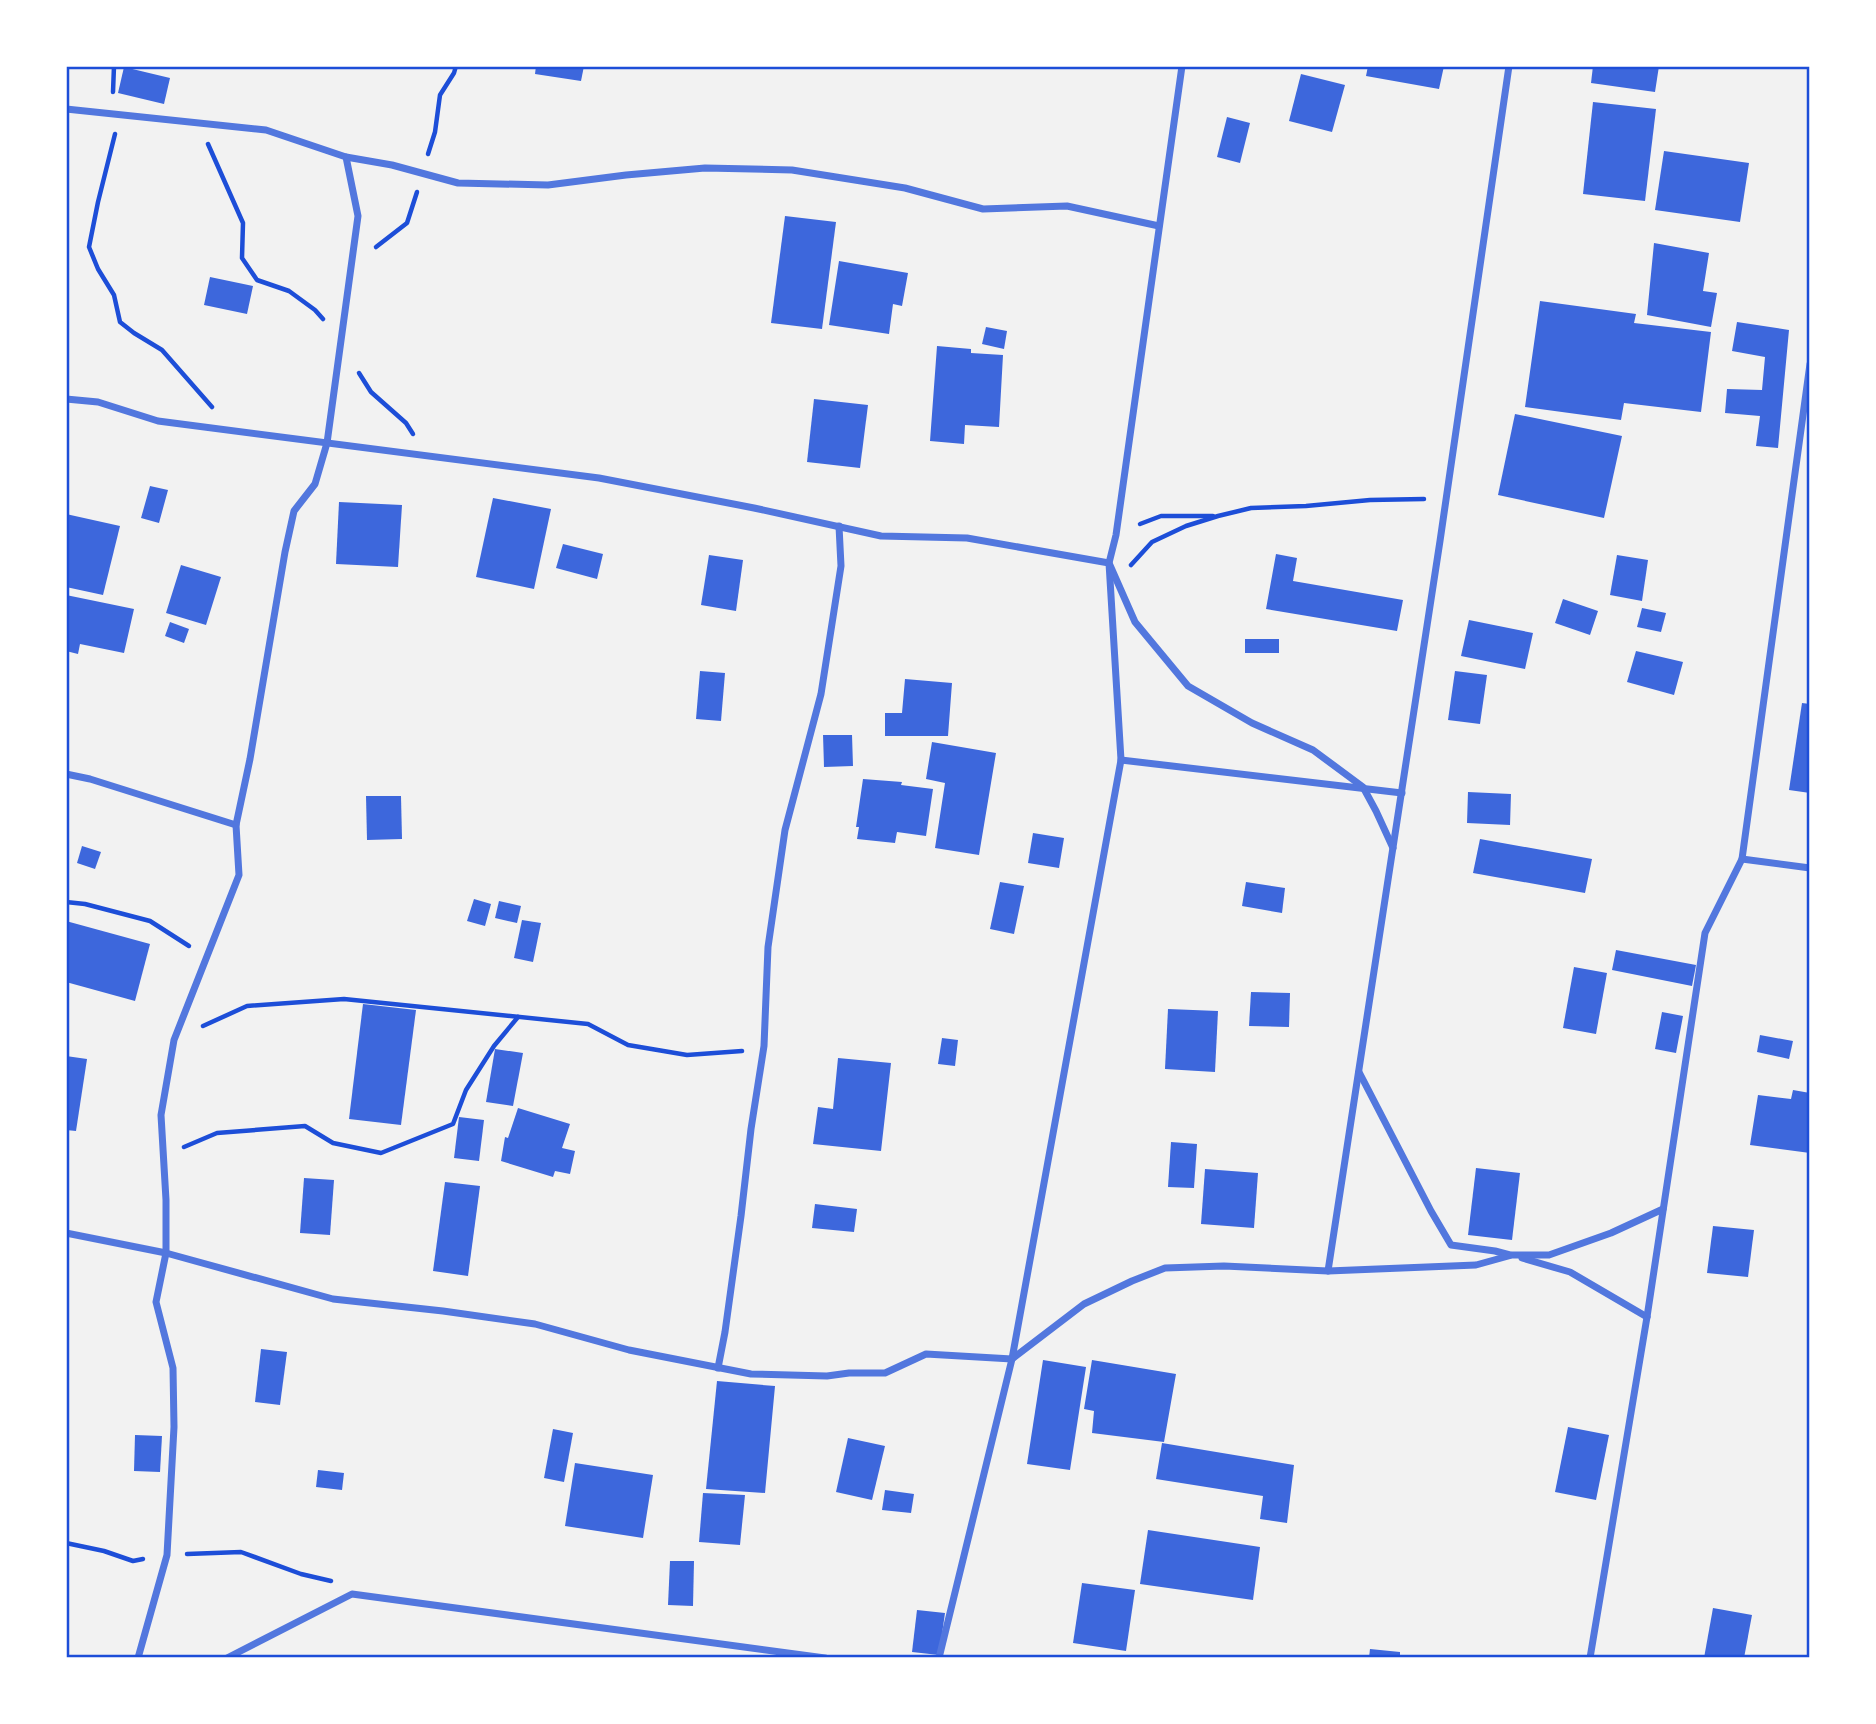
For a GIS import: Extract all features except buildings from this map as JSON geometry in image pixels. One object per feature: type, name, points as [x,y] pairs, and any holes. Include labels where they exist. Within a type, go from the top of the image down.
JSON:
[{"type":"street","points":[[939,1657],[1012,1359],[1121,760],[1109,563],[1116,536],[1182,66]]},
{"type":"street","points":[[1328,1271],[1402,793],[1509,66]]},
{"type":"street","points":[[66,109],[266,130],[346,157],[392,165],[458,183],[548,185],[626,174],[705,168],[792,170],[905,188],[983,209],[1067,206],[1159,226]]},
{"type":"street","points":[[138,1657],[167,1555],[174,1427],[173,1368],[156,1302],[166,1253],[161,1115],[174,1040],[239,875],[236,825],[293,511],[316,484],[327,443],[358,216],[346,157]]},
{"type":"street","points":[[1590,1657],[1647,1317],[1705,933],[1742,859],[1810,364]]},
{"type":"street","points":[[66,399],[98,402],[158,421],[599,478],[881,536],[967,538],[1109,563]]},
{"type":"street","points":[[718,1368],[764,1050],[768,947],[785,830],[821,694],[841,566],[839,526]]},
{"type":"street","points":[[1109,563],[1135,622],[1188,686],[1252,723],[1313,750],[1363,787],[1393,848]]},
{"type":"street","points":[[1121,760],[1402,793]]},
{"type":"street","points":[[66,774],[90,779],[236,825]]},
{"type":"street","points":[[1742,859],[1810,869]]},
{"type":"street","points":[[1359,1072],[1451,1245],[1495,1251],[1570,1272],[1647,1317]]},
{"type":"street","points":[[66,1233],[166,1253],[333,1299],[536,1324],[629,1350],[751,1374],[827,1376],[884,1373],[926,1354],[1012,1359],[1084,1304],[1132,1280],[1165,1268],[1224,1266],[1328,1271],[1476,1265],[1512,1255],[1549,1255],[1611,1233],[1663,1209]]},
{"type":"street","points":[[227,1657],[352,1594],[825,1657]]},
{"type":"path","points":[[114,66],[113,99],[119,115],[89,247],[98,270],[114,295],[120,322],[162,350],[215,410],[229,430]]},
{"type":"path","points":[[192,123],[212,148],[243,223],[243,258],[257,280],[289,291],[315,310],[340,341],[371,392],[407,423],[425,456]]},
{"type":"path","points":[[1117,581],[1152,541],[1218,516],[1251,508],[1370,500],[1446,499]]},
{"type":"path","points":[[1116,536],[1161,516],[1218,516]]},
{"type":"path","points":[[66,902],[150,920],[187,943],[205,961]]},
{"type":"path","points":[[174,1040],[247,1006],[344,999],[588,1024],[628,1045],[687,1055],[764,1050]]},
{"type":"path","points":[[164,1155],[217,1133],[305,1126],[333,1143],[381,1153],[422,1138],[453,1124],[466,1090],[494,1046],[518,1017]]},
{"type":"path","points":[[66,1543],[104,1551],[132,1561],[167,1555],[241,1552],[301,1574],[341,1583]]}]
